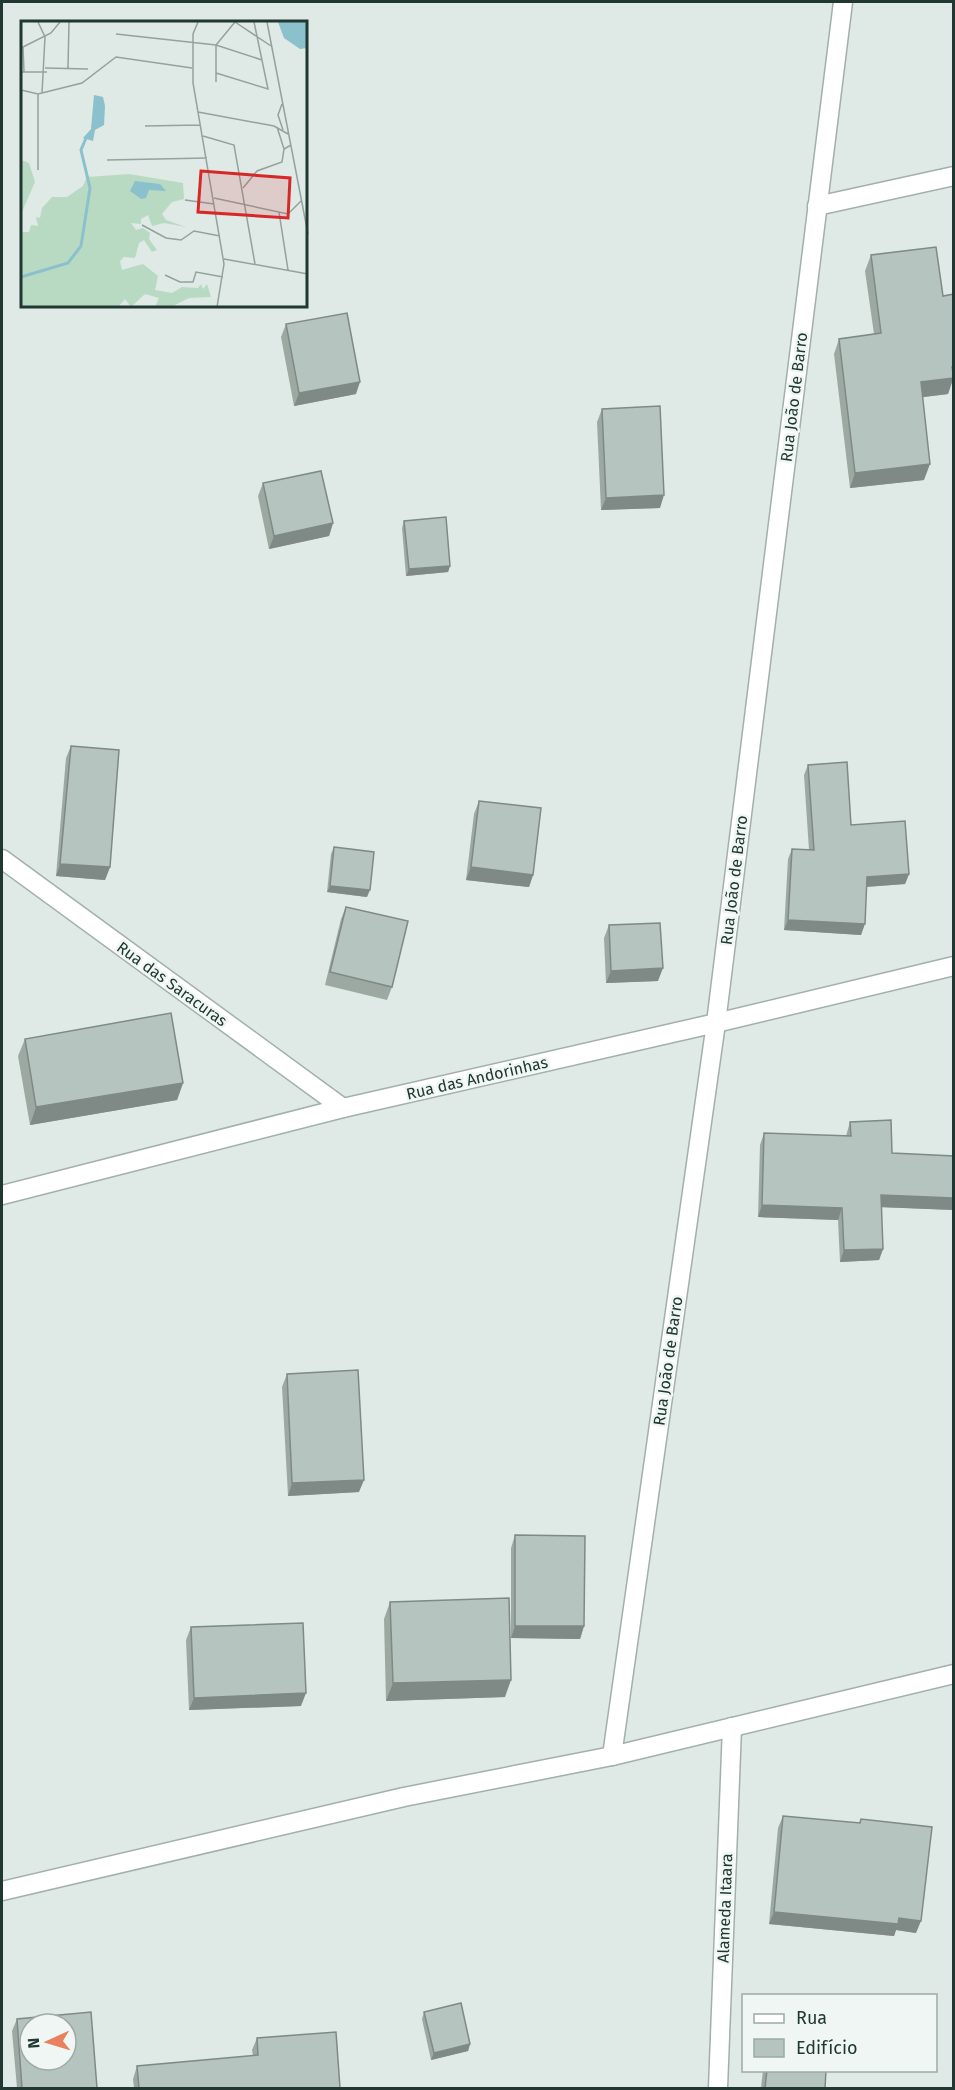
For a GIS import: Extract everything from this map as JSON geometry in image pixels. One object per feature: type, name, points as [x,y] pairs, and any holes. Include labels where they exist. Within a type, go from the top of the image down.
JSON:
[{"type":"street","name":"Rua João de Barro","points":[[612,1756],[716,1023],[843,2]]},
{"type":"street","points":[[817,206],[954,176]]},
{"type":"street","name":"Rua das Saracuras","points":[[2,859],[343,1108]]},
{"type":"street","name":"Rua das Andorinhas","points":[[2,1195],[343,1108],[954,966]]},
{"type":"street","points":[[2,1891],[404,1797],[612,1756],[954,1674]]},
{"type":"street","name":"Alameda Itaara","points":[[718,2088],[732,1727]]},
{"type":"building","points":[[936,247],[943,296],[954,294],[954,366],[952,367],[954,378],[921,382],[930,464],[855,473],[839,339],[881,333],[871,255]]},
{"type":"building","points":[[347,313],[360,382],[299,393],[286,324]]},
{"type":"building","points":[[660,406],[664,495],[606,498],[602,409]]},
{"type":"building","points":[[321,471],[333,523],[274,536],[263,483]]},
{"type":"building","points":[[446,517],[450,566],[409,569],[404,521]]},
{"type":"building","points":[[71,746],[119,750],[110,867],[60,864]]},
{"type":"building","points":[[847,762],[851,825],[905,821],[909,874],[867,877],[865,924],[788,920],[792,849],[814,850],[808,765]]},
{"type":"building","points":[[479,801],[541,808],[533,875],[471,867]]},
{"type":"building","points":[[334,847],[374,852],[370,890],[330,886]]},
{"type":"building","points":[[346,907],[408,921],[392,987],[330,972]]},
{"type":"building","points":[[660,923],[663,968],[611,971],[609,925]]},
{"type":"building","points":[[171,1013],[183,1083],[36,1107],[25,1039]]},
{"type":"building","points":[[891,1120],[892,1153],[954,1156],[954,1198],[881,1195],[883,1249],[844,1250],[842,1208],[762,1205],[764,1133],[851,1136],[850,1122]]},
{"type":"building","points":[[358,1370],[364,1480],[292,1483],[287,1374]]},
{"type":"building","points":[[515,1535],[585,1536],[584,1626],[515,1626]]},
{"type":"building","points":[[509,1598],[511,1680],[393,1683],[390,1602]]},
{"type":"building","points":[[303,1623],[306,1693],[194,1698],[191,1627]]},
{"type":"building","points":[[783,1816],[860,1823],[861,1819],[932,1827],[921,1921],[899,1918],[898,1924],[774,1912]]},
{"type":"building","points":[[461,2003],[470,2044],[434,2053],[424,2012]]},
{"type":"building","points":[[91,2012],[97,2088],[22,2088],[21,2072],[78,2072],[78,2013]]},
{"type":"building","points":[[336,2032],[340,2088],[139,2088],[137,2066],[258,2055],[257,2038]]},
{"type":"building","points":[[767,2072],[826,2072],[825,2088],[765,2088]]}]
